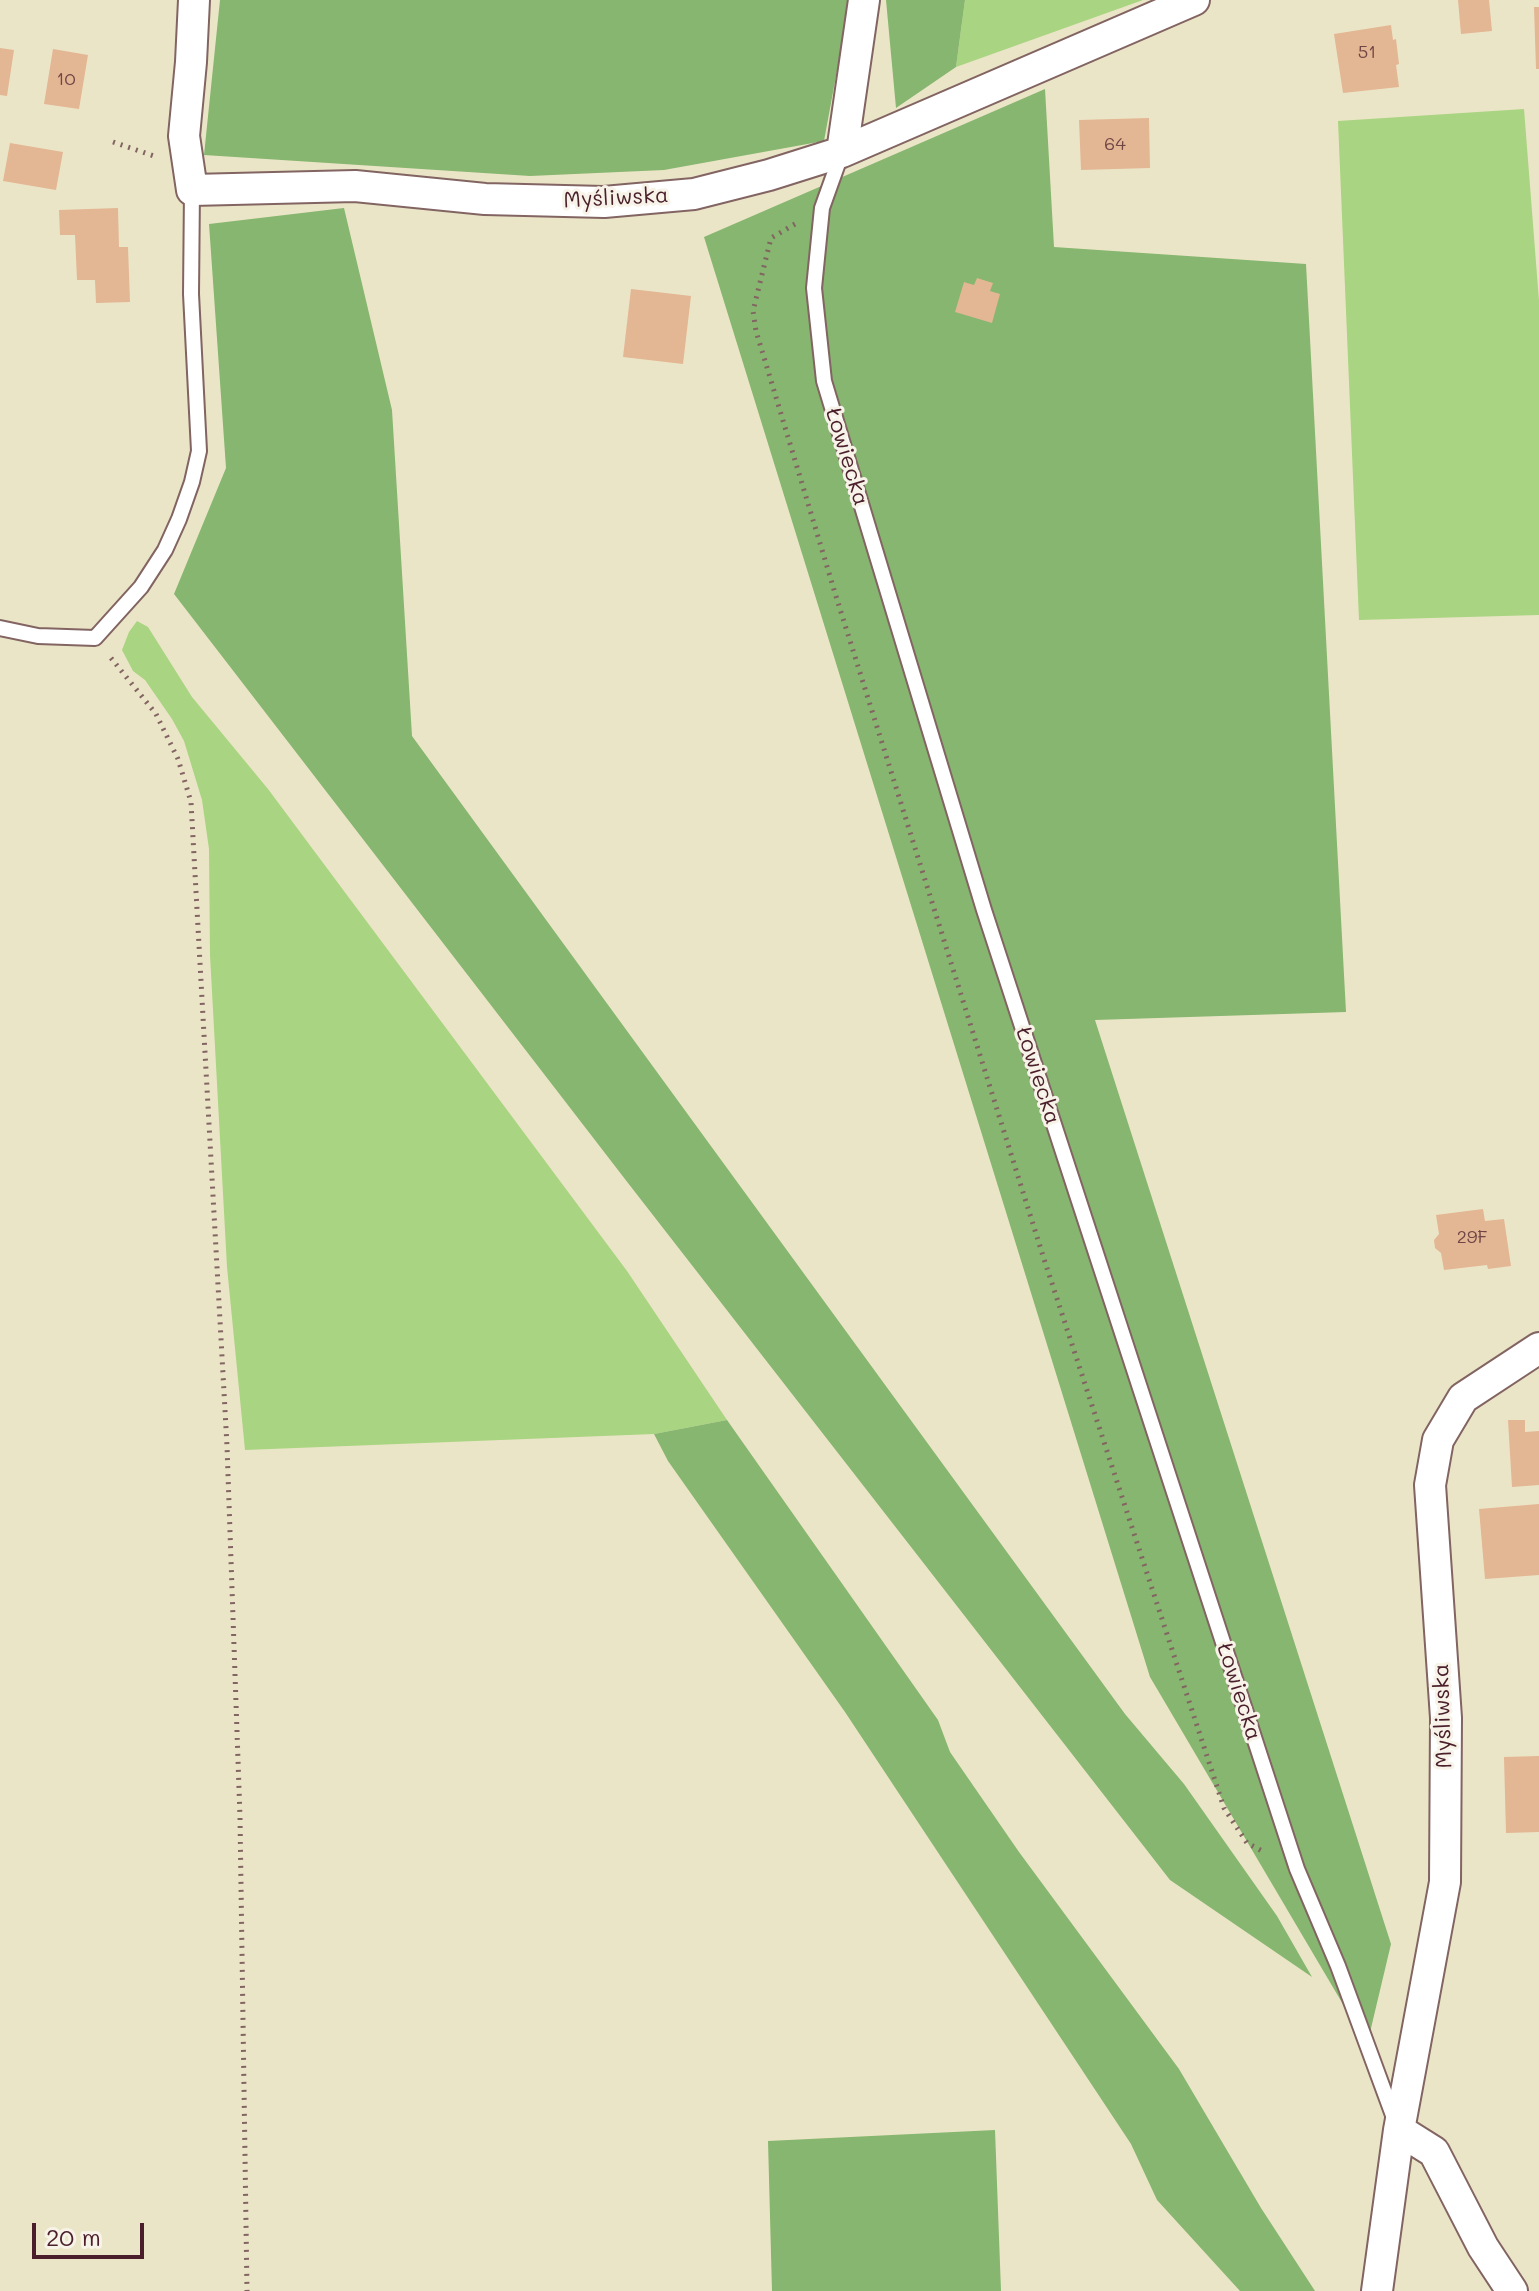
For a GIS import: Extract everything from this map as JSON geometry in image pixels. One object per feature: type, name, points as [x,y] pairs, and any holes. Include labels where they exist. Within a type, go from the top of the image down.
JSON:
[{"type":"street","points":[[192,190],[184,136],[194,0]]},
{"type":"street","name":"Łowiecka","points":[[842,152],[864,0]]},
{"type":"street","name":"Myśliwska","points":[[192,190],[355,186],[485,199],[604,202],[694,194],[842,152],[1194,0]]},
{"type":"street","name":"Myśliwska","points":[[1377,2291],[1399,2130],[1445,1882],[1446,1718],[1430,1485],[1432,1470],[1438,1440],[1463,1398],[1539,1348]]},
{"type":"street","points":[[1399,2130],[1434,2152],[1483,2247],[1512,2291]]},
{"type":"lane","name":"Łowiecka","points":[[842,152],[822,208],[814,288],[824,381],[984,910],[1297,1869],[1338,1966],[1399,2130]]},
{"type":"lane","points":[[0,628],[38,636],[95,638],[141,587],[165,550],[192,482],[199,451],[191,294],[192,190]]},
{"type":"path","points":[[796,223],[771,238],[753,311],[756,331],[835,593],[1043,1256],[1224,1808],[1247,1843],[1297,1869]]},
{"type":"path","points":[[95,638],[156,714],[178,759],[191,802],[227,1446],[240,1832],[247,2291]]},
{"type":"green space","points":[[220,0],[850,0],[824,141],[664,170],[530,176],[204,155]]},
{"type":"green space","points":[[886,0],[965,0],[956,67],[896,108]]},
{"type":"green space","points":[[965,0],[1143,0],[956,67]]},
{"type":"green space","points":[[1045,89],[1054,247],[1306,264],[1346,1012],[1095,1020],[1391,1944],[1367,2045],[1150,1677],[704,237]]},
{"type":"green space","points":[[1524,109],[1539,301],[1539,615],[1359,620],[1338,121]]},
{"type":"green space","points":[[344,208],[392,410],[412,736],[1125,1714],[1184,1784],[1277,1916],[1312,1977],[1170,1880],[174,594],[226,468],[209,224]]},
{"type":"green space","points":[[137,621],[148,627],[192,697],[268,789],[627,1271],[727,1420],[654,1434],[245,1450],[227,1267],[210,955],[209,849],[202,800],[184,741],[145,680],[133,671],[122,650]]},
{"type":"green space","points":[[727,1420],[938,1720],[950,1752],[1019,1852],[1179,2069],[1261,2208],[1315,2291],[1240,2291],[1157,2200],[1131,2144],[845,1712],[668,1461],[654,1434]]},
{"type":"green space","points":[[995,2130],[1001,2291],[772,2291],[768,2141]]},
{"type":"building","points":[[1458,0],[1489,0],[1492,31],[1461,34]]},
{"type":"building","points":[[1534,7],[1539,7],[1539,69],[1536,69]]},
{"type":"building","points":[[1391,25],[1393,40],[1396,39],[1399,87],[1343,93],[1334,34]]},
{"type":"building","points":[[0,48],[14,50],[7,96],[0,95]]},
{"type":"building","points":[[53,49],[88,55],[79,109],[44,104]]},
{"type":"building","points":[[1149,118],[1150,168],[1081,170],[1079,120]]},
{"type":"building","points":[[10,143],[63,152],[56,190],[3,181]]},
{"type":"building","points":[[118,208],[119,247],[128,247],[130,302],[96,303],[95,280],[77,280],[75,235],[60,235],[59,210]]},
{"type":"building","points":[[977,278],[993,283],[990,291],[1000,294],[992,323],[955,312],[964,282],[974,285]]},
{"type":"building","points":[[631,289],[691,296],[683,364],[623,357]]},
{"type":"building","points":[[1483,1209],[1485,1221],[1504,1219],[1511,1266],[1488,1269],[1487,1265],[1444,1270],[1441,1253],[1435,1248],[1434,1240],[1439,1234],[1436,1215]]},
{"type":"building","points":[[1508,1420],[1525,1420],[1525,1432],[1539,1431],[1539,1485],[1512,1487]]},
{"type":"building","points":[[1539,1504],[1539,1575],[1485,1579],[1479,1509]]},
{"type":"building","points":[[1539,1756],[1539,1832],[1506,1833],[1504,1757]]}]
